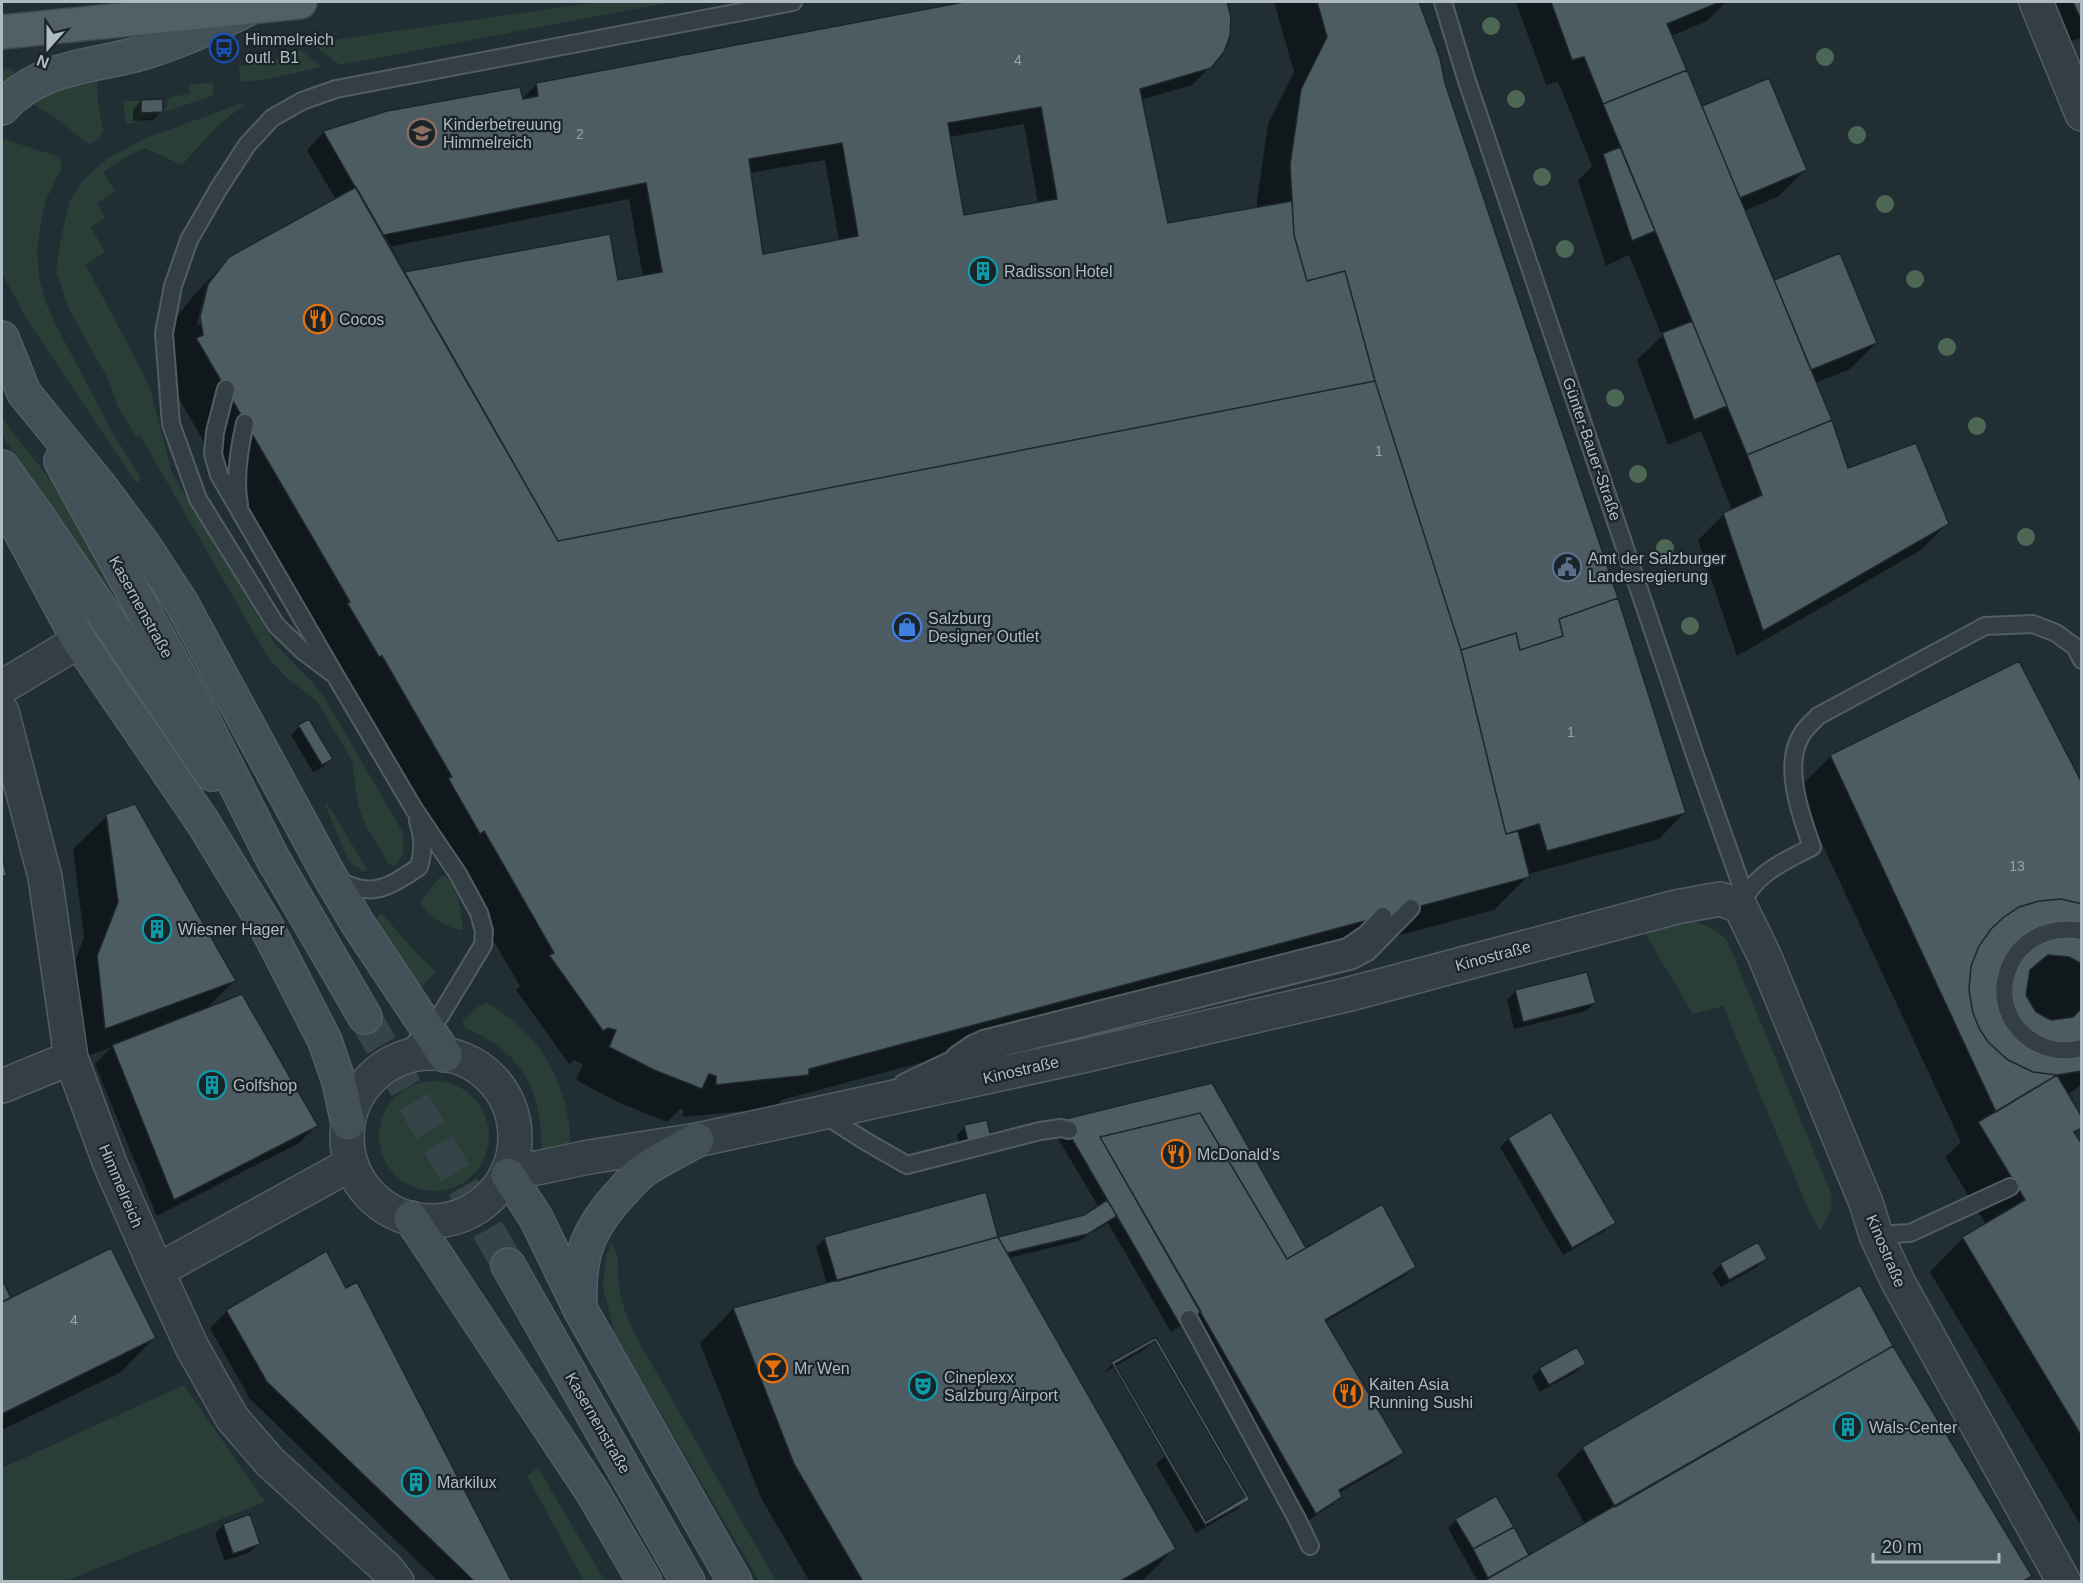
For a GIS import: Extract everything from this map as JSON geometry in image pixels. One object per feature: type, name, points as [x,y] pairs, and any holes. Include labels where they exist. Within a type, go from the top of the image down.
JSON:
[{"type":"main road","points":[[2,32],[300,2]]},
{"type":"main road","points":[[2,108],[26,86],[46,75],[147,51],[206,30],[252,7]]},
{"type":"main road","points":[[2,338],[24,393],[146,547],[182,604],[329,874],[358,924],[436,1042]]},
{"type":"main road","name":"Kasernenstraße","points":[[2,359],[24,393],[198,708],[273,859],[366,1017]]},
{"type":"main road","name":"Kasernenstraße","points":[[2,467],[64,554],[185,736],[273,859]]},
{"type":"main road","points":[[2,497],[79,641],[202,821],[265,924],[325,1041],[339,1082],[348,1123]]},
{"type":"main road","points":[[580,1309],[580,1268],[591,1231],[609,1205],[647,1168],[697,1140]]},
{"type":"main road","points":[[509,1172],[536,1218],[580,1309],[735,1581]]},
{"type":"main road","points":[[411,1218],[593,1493],[641,1579]]},
{"type":"main road","name":"Kasernenstraße","points":[[508,1265],[688,1581]]},
{"type":"street","points":[[2036,2],[2082,114]]},
{"type":"street","points":[[2,687],[79,641]]},
{"type":"street","name":"Himmelreich","points":[[2,712],[45,878],[71,1058],[110,1164],[157,1270],[192,1347],[232,1418],[270,1462],[387,1569],[397,1581]]},
{"type":"street","name":"Kinostraße","points":[[509,1172],[697,1140],[859,1105],[1346,995],[1676,907],[1720,899],[1742,901],[1866,1203],[1876,1235],[1898,1282],[2064,1581]]},
{"type":"street","points":[[436,1042],[484,1072],[499,1089],[509,1108],[516,1151],[509,1172],[495,1191],[477,1207],[456,1217],[434,1221],[411,1218],[385,1208],[364,1189],[351,1164],[347,1143],[348,1123],[354,1102],[366,1084],[382,1069],[401,1059],[423,1054],[436,1042]]},
{"type":"street","points":[[2,1086],[71,1058]]},
{"type":"street","points":[[157,1270],[351,1164]]},
{"type":"lane","points":[[335,675],[304,652],[276,625],[198,499],[171,424],[164,333],[173,286],[189,240],[247,144],[272,117],[302,101],[336,89],[793,2]]},
{"type":"lane","name":"Günter-Bauer-Straße","points":[[1443,2],[1466,78],[1742,901]]},
{"type":"lane","points":[[226,389],[215,432],[213,454],[219,475],[414,809],[458,874],[479,913],[484,931],[483,945],[440,1016],[436,1042]]},
{"type":"lane","points":[[240,510],[237,494],[238,473],[245,423]]},
{"type":"lane","points":[[1742,901],[1767,870],[1812,847],[1799,810],[1793,760],[1802,735],[1818,716],[1985,626],[2033,624],[2056,633],[2075,647],[2082,660]]},
{"type":"lane","points":[[329,874],[353,888],[368,891],[385,888],[418,867],[423,838],[414,809]]},
{"type":"lane","points":[[947,1062],[1353,960],[1368,952],[1411,908]]},
{"type":"lane","points":[[859,1105],[947,1062],[983,1039],[1347,947],[1357,942],[1383,916]]},
{"type":"lane","points":[[2082,932],[2067,929],[2048,931],[2031,939],[2017,952],[2008,968],[2004,989],[2007,1010],[2018,1028],[2033,1042],[2052,1049],[2082,1048]]},
{"type":"lane","points":[[822,1113],[907,1165],[1040,1131],[1061,1128],[1069,1130]]},
{"type":"lane","points":[[1876,1235],[1910,1233],[2010,1187]]},
{"type":"lane","points":[[1189,1319],[1298,1519],[1310,1546]]},
{"type":"green space","points":[[598,2],[672,2],[340,65],[315,46],[340,39]]},
{"type":"green space","points":[[301,50],[322,67],[241,82],[239,66],[269,61]]},
{"type":"green space","points":[[10,68],[14,71],[14,75],[2,88],[2,69]]},
{"type":"green space","points":[[94,80],[97,82],[103,131],[99,139],[90,144],[62,122],[33,104],[61,86]]},
{"type":"green space","points":[[213,83],[213,96],[164,112],[169,97],[189,94],[189,84]]},
{"type":"green space","points":[[123,101],[139,101],[141,114],[161,113],[129,124],[126,122]]},
{"type":"green space","points":[[243,103],[244,105],[217,126],[182,165],[145,148],[103,172],[115,191],[97,203],[105,218],[91,227],[105,252],[86,265],[149,385],[172,473],[275,644],[313,683],[326,700],[402,831],[404,845],[401,859],[394,866],[388,863],[366,826],[358,807],[352,761],[317,701],[288,679],[269,659],[140,435],[136,436],[118,407],[108,379],[69,309],[56,270],[70,200],[84,179],[108,158],[146,138]]},
{"type":"green space","points":[[4,139],[56,156],[62,161],[42,217],[37,250],[39,277],[45,301],[55,323],[111,430],[140,477],[136,483],[26,318],[2,273],[2,148]]},
{"type":"green space","points":[[2,419],[58,489],[164,672],[157,679],[2,435]]},
{"type":"green space","points":[[327,803],[365,866],[367,870],[365,872],[353,865],[347,858],[325,804]]},
{"type":"green space","points":[[444,876],[453,884],[456,891],[462,930],[438,921],[420,903],[439,878]]},
{"type":"green space","points":[[382,914],[421,958],[434,969],[435,972],[424,985],[416,983],[376,920]]},
{"type":"green space","points":[[1675,920],[1703,925],[1715,930],[1727,940],[1832,1196],[1831,1209],[1820,1231],[1809,1211],[1723,1006],[1693,1014],[1642,929]]},
{"type":"green space","points":[[487,1003],[502,1012],[528,1034],[547,1060],[555,1075],[566,1108],[570,1134],[569,1150],[541,1152],[538,1110],[525,1075],[500,1048],[483,1036],[463,1027],[463,1021],[479,1006]]},
{"type":"green space","points":[[434,1081],[455,1085],[473,1097],[485,1115],[489,1136],[485,1157],[473,1175],[455,1187],[434,1191],[413,1187],[395,1175],[383,1157],[379,1136],[383,1115],[395,1097],[413,1085]]},
{"type":"green space","points":[[611,1243],[618,1259],[619,1288],[622,1300],[634,1333],[776,1581],[759,1581],[615,1335],[603,1287],[606,1256]]},
{"type":"green space","points":[[184,1385],[265,1502],[65,1581],[2,1581],[2,1468]]},
{"type":"green space","points":[[538,1468],[605,1581],[584,1581],[527,1476]]},
{"type":"building","name":"Radisson Hotel","points":[[964,2],[1227,2],[1231,17],[1230,36],[1224,52],[1211,68],[1140,89],[1168,223],[1292,201],[1294,235],[1307,281],[1345,271],[1375,381],[558,541],[323,131],[387,111],[520,87],[523,99],[538,96],[536,83]],"holes":[[[1041,107],[1057,199],[964,215],[948,123]],[[842,143],[858,236],[763,254],[749,159]],[[646,183],[662,272],[618,280],[610,234],[405,272],[384,235]]]},
{"type":"building","points":[[1317,2],[1419,2],[1440,58],[1445,83],[1618,598],[1559,619],[1563,636],[1520,650],[1516,633],[1461,650],[1375,381],[1345,271],[1307,281],[1294,235],[1290,165],[1301,89],[1327,37]]},
{"type":"building","points":[[1551,2],[1720,2],[1667,24],[1687,70],[1603,104],[1584,57],[1572,60]]},
{"type":"building","points":[[2073,2],[2082,2],[2082,22]]},
{"type":"building","points":[[1687,70],[1832,420],[1747,455],[1603,104]]},
{"type":"building","points":[[1769,78],[1807,170],[1740,198],[1702,106]]},
{"type":"building","points":[[163,99],[163,112],[141,113],[141,100]]},
{"type":"building","points":[[1620,147],[1655,231],[1632,241],[1603,154]]},
{"type":"building","name":"Salzburg Designer Outlet","points":[[356,187],[558,541],[1375,381],[1461,650],[1506,834],[1518,831],[1530,877],[809,1069],[809,1075],[716,1085],[716,1076],[709,1074],[702,1089],[654,1070],[609,1047],[616,1030],[608,1028],[603,1031],[549,955],[554,953],[484,831],[480,834],[448,778],[452,777],[382,656],[379,657],[347,603],[350,602],[196,338],[203,335],[200,317],[208,284],[229,257]]},
{"type":"building","points":[[1840,253],[1877,343],[1811,370],[1774,280]]},
{"type":"building","points":[[1692,321],[1727,406],[1694,420],[1662,333]]},
{"type":"building","points":[[1832,420],[1848,468],[1916,443],[1949,524],[1763,631],[1723,513],[1762,495],[1747,455]]},
{"type":"building","points":[[1618,598],[1686,813],[1547,851],[1539,824],[1506,834],[1461,650],[1516,633],[1520,650],[1563,636],[1559,619]]},
{"type":"building","points":[[2019,661],[2082,783],[2082,904],[2061,899],[2039,901],[2019,907],[1991,929],[1979,946],[1971,966],[1969,990],[1973,1013],[1979,1028],[1988,1042],[2008,1060],[2033,1072],[2057,1075],[1996,1112],[1830,755]]},
{"type":"building","points":[[309,719],[333,759],[322,765],[298,725]]},
{"type":"building","name":"Wiesner Hager","points":[[135,804],[236,981],[105,1029],[97,956],[118,902],[106,814]]},
{"type":"building","points":[[2,857],[7,875],[2,877]]},
{"type":"building","points":[[2061,899],[2082,904],[2082,1071],[2057,1075],[2033,1072],[2008,1060],[1988,1042],[1973,1013],[1969,990],[1971,966],[1979,946],[1991,929],[2019,907],[2039,901]]},
{"type":"building","points":[[2048,955],[2069,957],[2082,964],[2082,1008],[2073,1017],[2051,1020],[2036,1012],[2026,995],[2030,970]]},
{"type":"building","points":[[1587,972],[1596,1003],[1523,1022],[1515,990]]},
{"type":"building","name":"Golfshop","points":[[242,994],[318,1126],[174,1200],[112,1045]]},
{"type":"building","points":[[2057,1075],[2082,1117],[2082,1128],[2074,1132],[2082,1144],[2082,1437],[1962,1237],[2025,1200],[1978,1122]]},
{"type":"building","points":[[1212,1083],[1306,1248],[1287,1259],[1200,1113],[1100,1137],[1201,1312],[1180,1325],[1061,1120]]},
{"type":"building","points":[[1551,1112],[1616,1223],[1572,1248],[1508,1138]]},
{"type":"building","points":[[1200,1113],[1287,1259],[1382,1204],[1416,1267],[1325,1320],[1404,1453],[1339,1490],[1342,1497],[1316,1514],[1100,1137]]},
{"type":"building","points":[[987,1120],[991,1137],[968,1142],[964,1125]]},
{"type":"building","points":[[986,1192],[998,1237],[837,1281],[824,1237]]},
{"type":"building","points":[[1107,1200],[1117,1216],[1088,1234],[1007,1253],[998,1237],[1084,1215]]},
{"type":"building","name":"Cineplexx Salzburg Airport","points":[[998,1237],[1176,1549],[1119,1582],[863,1582],[794,1464],[733,1308]]},
{"type":"building","points":[[1758,1242],[1767,1259],[1729,1280],[1720,1263]]},
{"type":"building","points":[[111,1248],[156,1338],[2,1414],[2,1302]]},
{"type":"building","name":"Markilux","points":[[328,1250],[346,1288],[357,1282],[512,1582],[475,1582],[267,1382],[226,1310]]},
{"type":"building","points":[[2,1279],[11,1298],[2,1302]]},
{"type":"building","points":[[1860,1285],[1893,1346],[1615,1507],[1582,1447]]},
{"type":"building","points":[[1156,1337],[1250,1500],[1205,1525],[1111,1362]],"holes":[[[1155,1341],[1245,1497],[1206,1521],[1115,1364]]]},
{"type":"building","name":"Wals-Center","points":[[1893,1346],[2032,1576],[2022,1582],[1482,1582]]},
{"type":"building","points":[[1577,1347],[1586,1364],[1549,1385],[1539,1368]]},
{"type":"building","points":[[1496,1496],[1514,1527],[1473,1549],[1455,1519]]},
{"type":"building","points":[[250,1514],[260,1544],[233,1554],[223,1524]]},
{"type":"building","points":[[1514,1527],[1529,1555],[1488,1578],[1473,1549]]},
{"type":"tunnel","points":[[365,1017],[508,1265]]},
{"type":"place","name":"Himmelreich outl. B1","points":[[224,48]]},
{"type":"place","name":"Kinderbetreuung Himmelreich","points":[[422,133]]},
{"type":"place","name":"Radisson Hotel","points":[[983,271]]},
{"type":"place","name":"Cocos","points":[[318,319]]},
{"type":"place","name":"Amt der Salzburger Landesregierung","points":[[1567,567]]},
{"type":"place","name":"Salzburg Designer Outlet","points":[[907,627]]},
{"type":"place","name":"Wiesner Hager","points":[[157,929]]},
{"type":"place","name":"Golfshop","points":[[212,1085]]},
{"type":"place","name":"McDonald's","points":[[1176,1154]]},
{"type":"place","name":"Mr Wen","points":[[773,1368]]},
{"type":"place","name":"Cineplexx Salzburg Airport","points":[[923,1386]]},
{"type":"place","name":"Kaiten Asia Running Sushi","points":[[1348,1393]]},
{"type":"place","name":"Wals-Center","points":[[1848,1427]]},
{"type":"place","name":"Markilux","points":[[416,1482]]}]
